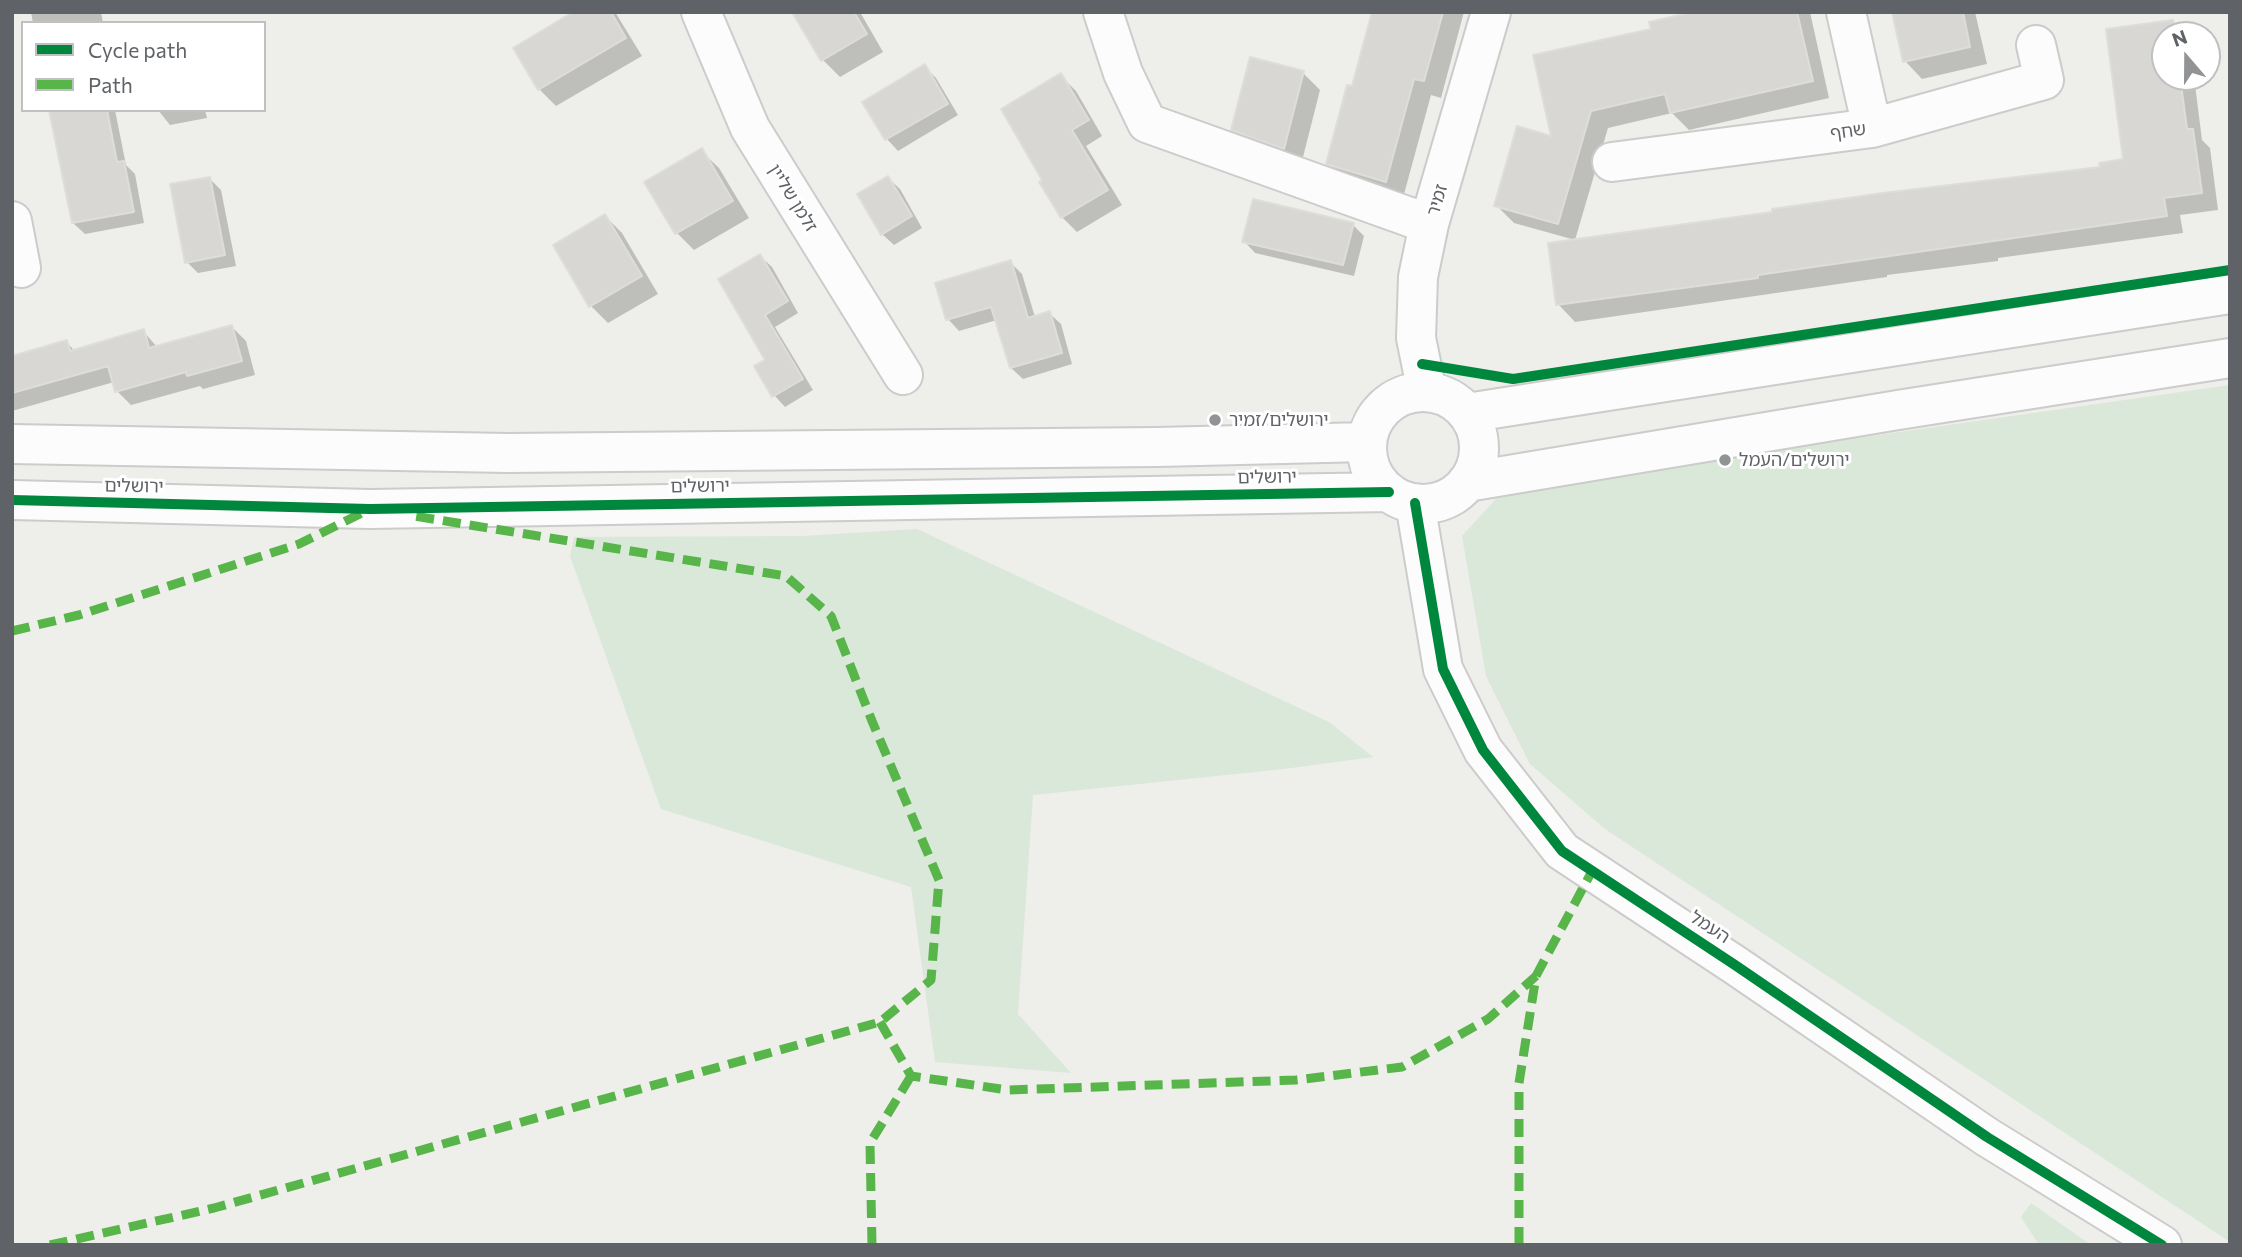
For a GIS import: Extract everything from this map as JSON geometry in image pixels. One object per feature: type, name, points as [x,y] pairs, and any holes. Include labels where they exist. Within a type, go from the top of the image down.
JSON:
[{"type":"street","name":"זלמן שליין","points":[[701,12],[750,128],[902,375]]},
{"type":"street","points":[[1103,12],[1123,73],[1147,124],[1429,224]]},
{"type":"street","name":"זמיר","points":[[1427,392],[1416,338],[1419,277],[1429,224],[1491,12]]},
{"type":"street","points":[[1846,12],[1872,128]]},
{"type":"street","name":"שחף","points":[[1612,162],[1872,128],[2044,80],[2036,45]]},
{"type":"street","points":[[12,221],[21,268]]},
{"type":"street","points":[[1467,412],[2230,294]]},
{"type":"street","points":[[1467,482],[2230,358]]},
{"type":"street","points":[[1427,392],[1442,395],[1467,412],[1476,429],[1479,447],[1476,466],[1467,482],[1453,495],[1435,503],[1402,498],[1376,478],[1368,461],[1367,442],[1371,425],[1381,411],[1394,400],[1410,393],[1427,392]]},
{"type":"street","name":"ירושלים","points":[[12,444],[522,453],[1157,447],[1367,442]]},
{"type":"street","name":"ירושלים","points":[[12,500],[370,509],[1402,498]]},
{"type":"street","name":"העמל","points":[[1402,498],[1443,669],[1483,750],[1562,851],[1747,972],[1987,1137],[2162,1245]]},
{"type":"green space","points":[[2230,385],[2230,1242],[1605,829],[1530,764],[1486,676],[1462,536],[1506,488]]},
{"type":"green space","points":[[917,529],[1329,722],[1373,757],[1033,795],[1018,1014],[1071,1073],[935,1062],[911,887],[661,809],[570,556],[574,537],[803,536]]},
{"type":"green space","points":[[2031,1203],[2091,1245],[2039,1245],[2021,1217]]},
{"type":"building","points":[[573,12],[611,12],[626,38],[538,90],[513,48]]},
{"type":"building","points":[[792,12],[854,12],[867,34],[821,61]]},
{"type":"building","points":[[1372,12],[1443,12],[1424,81],[1414,79],[1386,182],[1326,164],[1347,85],[1352,86]]},
{"type":"building","points":[[1693,12],[1797,12],[1813,81],[1670,113],[1665,94],[1591,111],[1558,224],[1494,206],[1517,126],[1551,136],[1533,55],[1651,29],[1649,22]]},
{"type":"building","points":[[1892,12],[1963,12],[1970,47],[1903,62]]},
{"type":"building","points":[[2151,23],[2151,91],[2182,91],[2187,129],[2193,129],[2202,193],[2164,198],[2167,216],[1758,275],[1758,278],[1556,305],[1548,243],[1772,212],[1772,209],[1883,193],[2100,167],[2099,163],[2123,159],[2106,29]]},
{"type":"building","points":[[1250,57],[1304,71],[1284,149],[1231,130]]},
{"type":"building","points":[[925,64],[948,104],[885,140],[862,102]]},
{"type":"building","points":[[1061,73],[1089,120],[1072,130],[1108,190],[1061,218],[1001,109]]},
{"type":"building","points":[[49,112],[107,112],[117,162],[124,161],[134,212],[72,223]]},
{"type":"building","points":[[702,148],[733,201],[675,234],[644,182]]},
{"type":"building","points":[[888,176],[912,216],[881,235],[857,194]]},
{"type":"building","points":[[210,177],[225,255],[185,263],[170,184]]},
{"type":"building","points":[[1253,199],[1354,223],[1343,265],[1242,242]]},
{"type":"building","points":[[605,214],[642,276],[589,307],[553,245]]},
{"type":"building","points":[[760,254],[788,301],[765,315],[803,379],[772,397],[754,366],[765,360],[718,279]]},
{"type":"building","points":[[1011,260],[1028,318],[1050,311],[1062,353],[1010,368],[991,307],[946,320],[935,283]]},
{"type":"building","points":[[232,325],[242,361],[187,376],[186,372],[115,392],[108,366],[12,393],[12,356],[67,340],[70,351],[144,329],[149,348]]},
{"type":"marked path","points":[[12,631],[79,615],[299,544],[366,511]]},
{"type":"marked path","points":[[50,1245],[214,1208],[880,1022],[931,980],[939,880],[831,616],[786,576],[414,516]]},
{"type":"marked path","points":[[1519,1245],[1519,1083],[1536,976],[1592,871]]},
{"type":"marked path","points":[[880,1022],[911,1076],[1008,1090],[1296,1080],[1402,1067],[1488,1019],[1536,976]]},
{"type":"marked path","points":[[872,1245],[870,1143],[911,1076]]},
{"type":"cycle path","points":[[1422,364],[1513,379],[2230,270]]},
{"type":"cycle path","points":[[12,500],[370,509],[1389,492]]},
{"type":"cycle path","points":[[1415,503],[1443,669],[1483,750],[1562,851],[1987,1137],[2162,1245]]},
{"type":"place","name":"ירושלים/זמיר","points":[[1215,420]]},
{"type":"place","name":"ירושלים/העמל","points":[[1725,460]]}]
